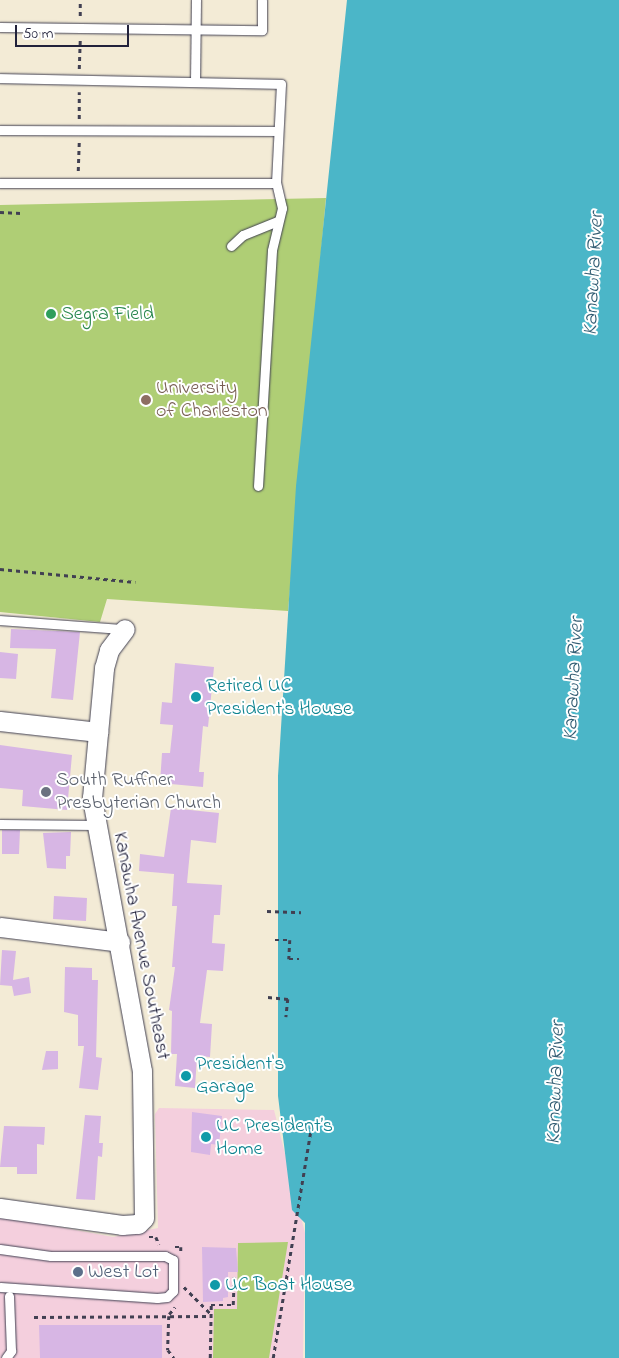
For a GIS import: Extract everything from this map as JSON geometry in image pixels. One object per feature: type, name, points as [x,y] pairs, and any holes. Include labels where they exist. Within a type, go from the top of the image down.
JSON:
[{"type":"street","name":"Kanawha Avenue Southeast","points":[[0,1208],[122,1225],[138,1224],[144,1218],[142,1071],[120,942],[95,825],[92,798],[104,668],[109,650],[125,629]]},
{"type":"street","points":[[0,721],[98,732]]},
{"type":"street","points":[[0,927],[120,942]]},
{"type":"lane","points":[[195,82],[196,0]]},
{"type":"lane","points":[[0,27],[262,30],[262,0]]},
{"type":"lane","points":[[0,78],[280,84],[276,182],[282,208],[272,250],[258,486]]},
{"type":"lane","points":[[0,130],[278,132]]},
{"type":"lane","points":[[0,183],[276,182]]},
{"type":"lane","points":[[231,246],[243,235],[278,221]]},
{"type":"lane","points":[[0,620],[125,629]]},
{"type":"lane","points":[[0,824],[95,825]]},
{"type":"lane","points":[[0,1250],[51,1256],[165,1256],[173,1260],[173,1291],[167,1297],[157,1298],[0,1287]]},
{"type":"lane","points":[[6,1358],[11,1351],[10,1296]]},
{"type":"path","points":[[0,212],[21,213]]},
{"type":"path","points":[[0,569],[135,582]]},
{"type":"path","points":[[267,911],[301,912]]},
{"type":"path","points":[[275,940],[290,940],[289,959],[299,959]]},
{"type":"path","points":[[268,998],[288,999],[286,1017]]},
{"type":"path","points":[[273,1358],[312,1122]]},
{"type":"path","points":[[210,1358],[212,1305],[233,1305],[234,1274]]},
{"type":"path","points":[[180,1283],[211,1315]]},
{"type":"path","points":[[169,1305],[168,1350],[174,1358]]},
{"type":"path","points":[[34,1317],[169,1317],[211,1315]]},
{"type":"shaded area","points":[[159,1108],[274,1110],[305,1233],[303,1358],[0,1358],[0,1216],[113,1237],[158,1228],[155,1114]]},
{"type":"green space","name":"University of Charleston","points":[[326,198],[288,611],[107,599],[100,622],[0,612],[0,205]]},
{"type":"green space","points":[[288,1242],[269,1358],[213,1358],[214,1309],[237,1309],[238,1243]]},
{"type":"water","name":"Kanawha River","points":[[347,0],[619,0],[619,1358],[305,1358],[305,1223],[292,1210],[278,1096],[278,776],[296,486]]},
{"type":"building","points":[[11,629],[80,632],[73,700],[51,698],[56,649],[10,648]]},
{"type":"building","points":[[0,652],[18,654],[16,679],[0,678]]},
{"type":"building","points":[[175,663],[214,667],[208,727],[203,726],[199,772],[204,772],[203,787],[160,783],[162,753],[170,753],[173,725],[160,724],[162,702],[172,703]]},
{"type":"building","points":[[0,745],[72,755],[67,810],[22,806],[23,790],[0,788]]},
{"type":"building","points":[[171,808],[219,813],[216,843],[191,840],[187,883],[222,885],[220,915],[214,915],[212,943],[225,944],[223,971],[207,970],[200,1023],[212,1024],[210,1057],[197,1056],[195,1088],[175,1086],[177,1054],[171,1054],[172,1011],[169,1010],[175,967],[172,967],[177,906],[172,906],[174,874],[139,871],[140,854],[164,857]]},
{"type":"building","points":[[2,830],[20,830],[19,854],[2,854]]},
{"type":"building","points":[[71,832],[70,856],[66,856],[66,869],[47,868],[43,833]]},
{"type":"building","points":[[54,896],[87,898],[86,921],[53,919]]},
{"type":"building","points":[[2,950],[16,951],[13,980],[29,977],[31,993],[14,996],[12,986],[0,985]]},
{"type":"building","points":[[65,967],[92,968],[92,980],[98,980],[96,1057],[102,1058],[98,1090],[79,1088],[84,1046],[78,1046],[78,1015],[64,1012]]},
{"type":"building","points":[[46,1051],[58,1051],[58,1069],[42,1070]]},
{"type":"building","name":"UC President’s Home","points":[[192,1112],[222,1116],[219,1145],[211,1144],[210,1155],[191,1152]]},
{"type":"building","points":[[85,1115],[101,1116],[99,1143],[103,1143],[102,1157],[98,1156],[95,1200],[76,1199]]},
{"type":"building","points":[[4,1126],[45,1127],[44,1145],[37,1144],[37,1174],[17,1174],[17,1167],[0,1167]]},
{"type":"building","name":"UC Boat House","points":[[202,1247],[236,1248],[238,1272],[228,1272],[228,1297],[223,1298],[223,1301],[203,1302]]},
{"type":"building","points":[[39,1325],[162,1325],[162,1358],[40,1358]]},
{"type":"place","name":"Segra Field","points":[[51,314]]},
{"type":"place","name":"University of Charleston","points":[[146,400]]},
{"type":"place","name":"Retired UC President's House","points":[[196,697]]},
{"type":"place","name":"South Ruffner Presbyterian Church","points":[[46,792]]},
{"type":"place","name":"President's Garage","points":[[186,1076]]},
{"type":"place","name":"UC President’s Home","points":[[206,1137]]},
{"type":"place","name":"West Lot","points":[[78,1272]]},
{"type":"place","name":"UC Boat House","points":[[215,1285]]}]
